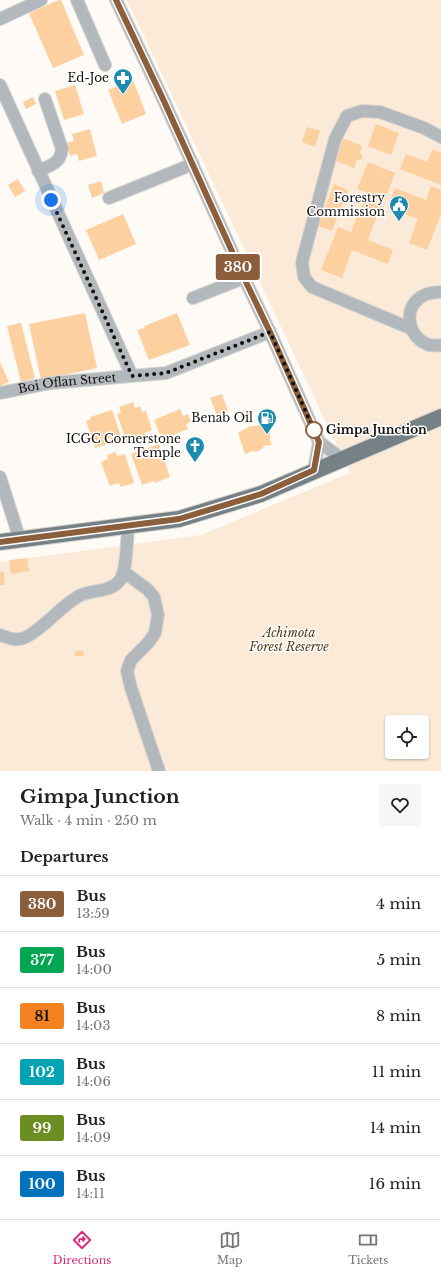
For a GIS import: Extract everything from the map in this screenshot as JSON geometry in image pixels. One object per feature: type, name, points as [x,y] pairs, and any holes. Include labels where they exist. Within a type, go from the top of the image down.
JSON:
[{"type":"main road","points":[[0,542],[179,519],[261,494],[314,470],[441,417]]},
{"type":"street","points":[[0,19],[41,0]]},
{"type":"street","points":[[77,0],[105,65]]},
{"type":"street","points":[[116,0],[193,164],[319,442],[342,459]]},
{"type":"street","points":[[0,85],[132,376]]},
{"type":"street","points":[[38,171],[57,162],[61,156],[62,149],[45,99]]},
{"type":"street","points":[[412,329],[312,287],[304,277],[302,262],[335,139],[346,116],[362,111],[380,112],[424,128],[441,137]]},
{"type":"street","points":[[109,198],[193,164]]},
{"type":"street","points":[[193,298],[244,278]]},
{"type":"street","points":[[441,292],[432,292],[423,295],[415,302],[411,310],[409,320],[412,329],[418,338],[426,344],[437,346],[441,345]]},
{"type":"street","name":"Boi Oflan Street","points":[[0,393],[51,382],[166,373],[270,332]]},
{"type":"street","points":[[314,470],[319,442]]},
{"type":"street","points":[[0,477],[20,540]]},
{"type":"street","points":[[0,635],[13,640],[25,638],[47,622],[69,602],[80,595],[109,588],[120,581],[124,572],[128,526]]},
{"type":"street","points":[[124,572],[147,589],[154,597],[158,615],[155,633],[148,643],[131,660],[127,671],[131,688],[159,771]]},
{"type":"green space","name":"Achimota Forest Reserve","points":[[127,0],[441,0],[441,771],[0,771],[0,562],[201,535],[350,473]]},
{"type":"building","points":[[61,0],[84,55],[53,68],[29,13]]},
{"type":"building","points":[[133,80],[146,114],[122,124],[108,90]]},
{"type":"building","points":[[75,85],[84,114],[64,120],[55,91]]},
{"type":"building","points":[[33,97],[36,104],[26,109],[23,102]]},
{"type":"building","points":[[376,124],[399,133],[391,155],[368,146]]},
{"type":"building","points":[[307,127],[320,131],[315,147],[302,142]]},
{"type":"building","points":[[90,129],[97,156],[79,161],[77,154],[70,156],[66,143],[74,141],[72,134]]},
{"type":"building","points":[[343,138],[362,146],[360,152],[363,159],[357,160],[354,168],[334,160]]},
{"type":"building","points":[[433,149],[441,153],[441,185],[400,169],[406,154],[427,162]]},
{"type":"building","points":[[368,162],[395,173],[385,200],[357,189]]},
{"type":"building","points":[[18,179],[25,191],[15,197],[8,185]]},
{"type":"building","points":[[101,181],[104,193],[92,198],[88,185]]},
{"type":"building","points":[[334,184],[348,190],[332,231],[318,226]]},
{"type":"building","points":[[431,186],[441,190],[441,214],[427,250],[409,243],[418,219],[388,208],[395,188],[426,200]]},
{"type":"building","points":[[364,199],[381,205],[368,240],[393,250],[388,264],[352,250],[342,278],[321,270],[338,227],[351,232]]},
{"type":"building","points":[[123,214],[136,244],[99,260],[86,230]]},
{"type":"building","points":[[85,313],[97,368],[41,380],[29,324]]},
{"type":"building","points":[[177,313],[190,345],[149,360],[137,330],[145,328],[144,326]]},
{"type":"building","points":[[21,323],[35,378],[21,382],[7,326]]},
{"type":"building","points":[[0,362],[9,382],[0,386]]},
{"type":"building","points":[[222,394],[228,411],[217,415],[210,398]]},
{"type":"building","points":[[133,402],[135,408],[140,406],[142,412],[146,411],[152,430],[145,433],[146,436],[127,443],[117,414],[121,412],[119,407]]},
{"type":"building","points":[[180,409],[183,416],[188,414],[191,422],[186,424],[188,429],[162,440],[154,420]]},
{"type":"building","points":[[112,410],[122,439],[113,442],[111,438],[106,439],[108,444],[95,448],[86,421],[91,419],[90,417]]},
{"type":"building","points":[[264,423],[270,434],[272,445],[264,446],[256,452],[252,451],[245,454],[238,433],[250,426],[256,426]]},
{"type":"building","points":[[159,444],[170,477],[155,483],[154,481],[142,485],[131,454]]},
{"type":"building","points":[[116,452],[117,456],[125,454],[134,483],[121,487],[119,483],[110,486],[101,462],[108,459],[107,455]]},
{"type":"building","points":[[27,558],[29,571],[11,574],[9,560]]},
{"type":"building","points":[[0,572],[4,572],[5,585],[0,585]]},
{"type":"building","points":[[75,651],[83,651],[84,656],[75,656]]},
{"type":"bus line","name":"380","points":[[0,542],[179,519],[261,494],[314,470],[319,442],[193,164],[116,0]]},
{"type":"place","name":"Ed-Joe","points":[[123,95]]},
{"type":"place","name":"Forestry Commission","points":[[399,222]]},
{"type":"place","name":"Gimpa Junction","points":[[314,430]]},
{"type":"place","name":"Benab Oil","points":[[267,435]]},
{"type":"place","name":"ICGC Cornerstone Temple","points":[[195,463]]},
{"type":"route","points":[[51,200],[132,376],[166,373],[270,332],[314,430]]}]
